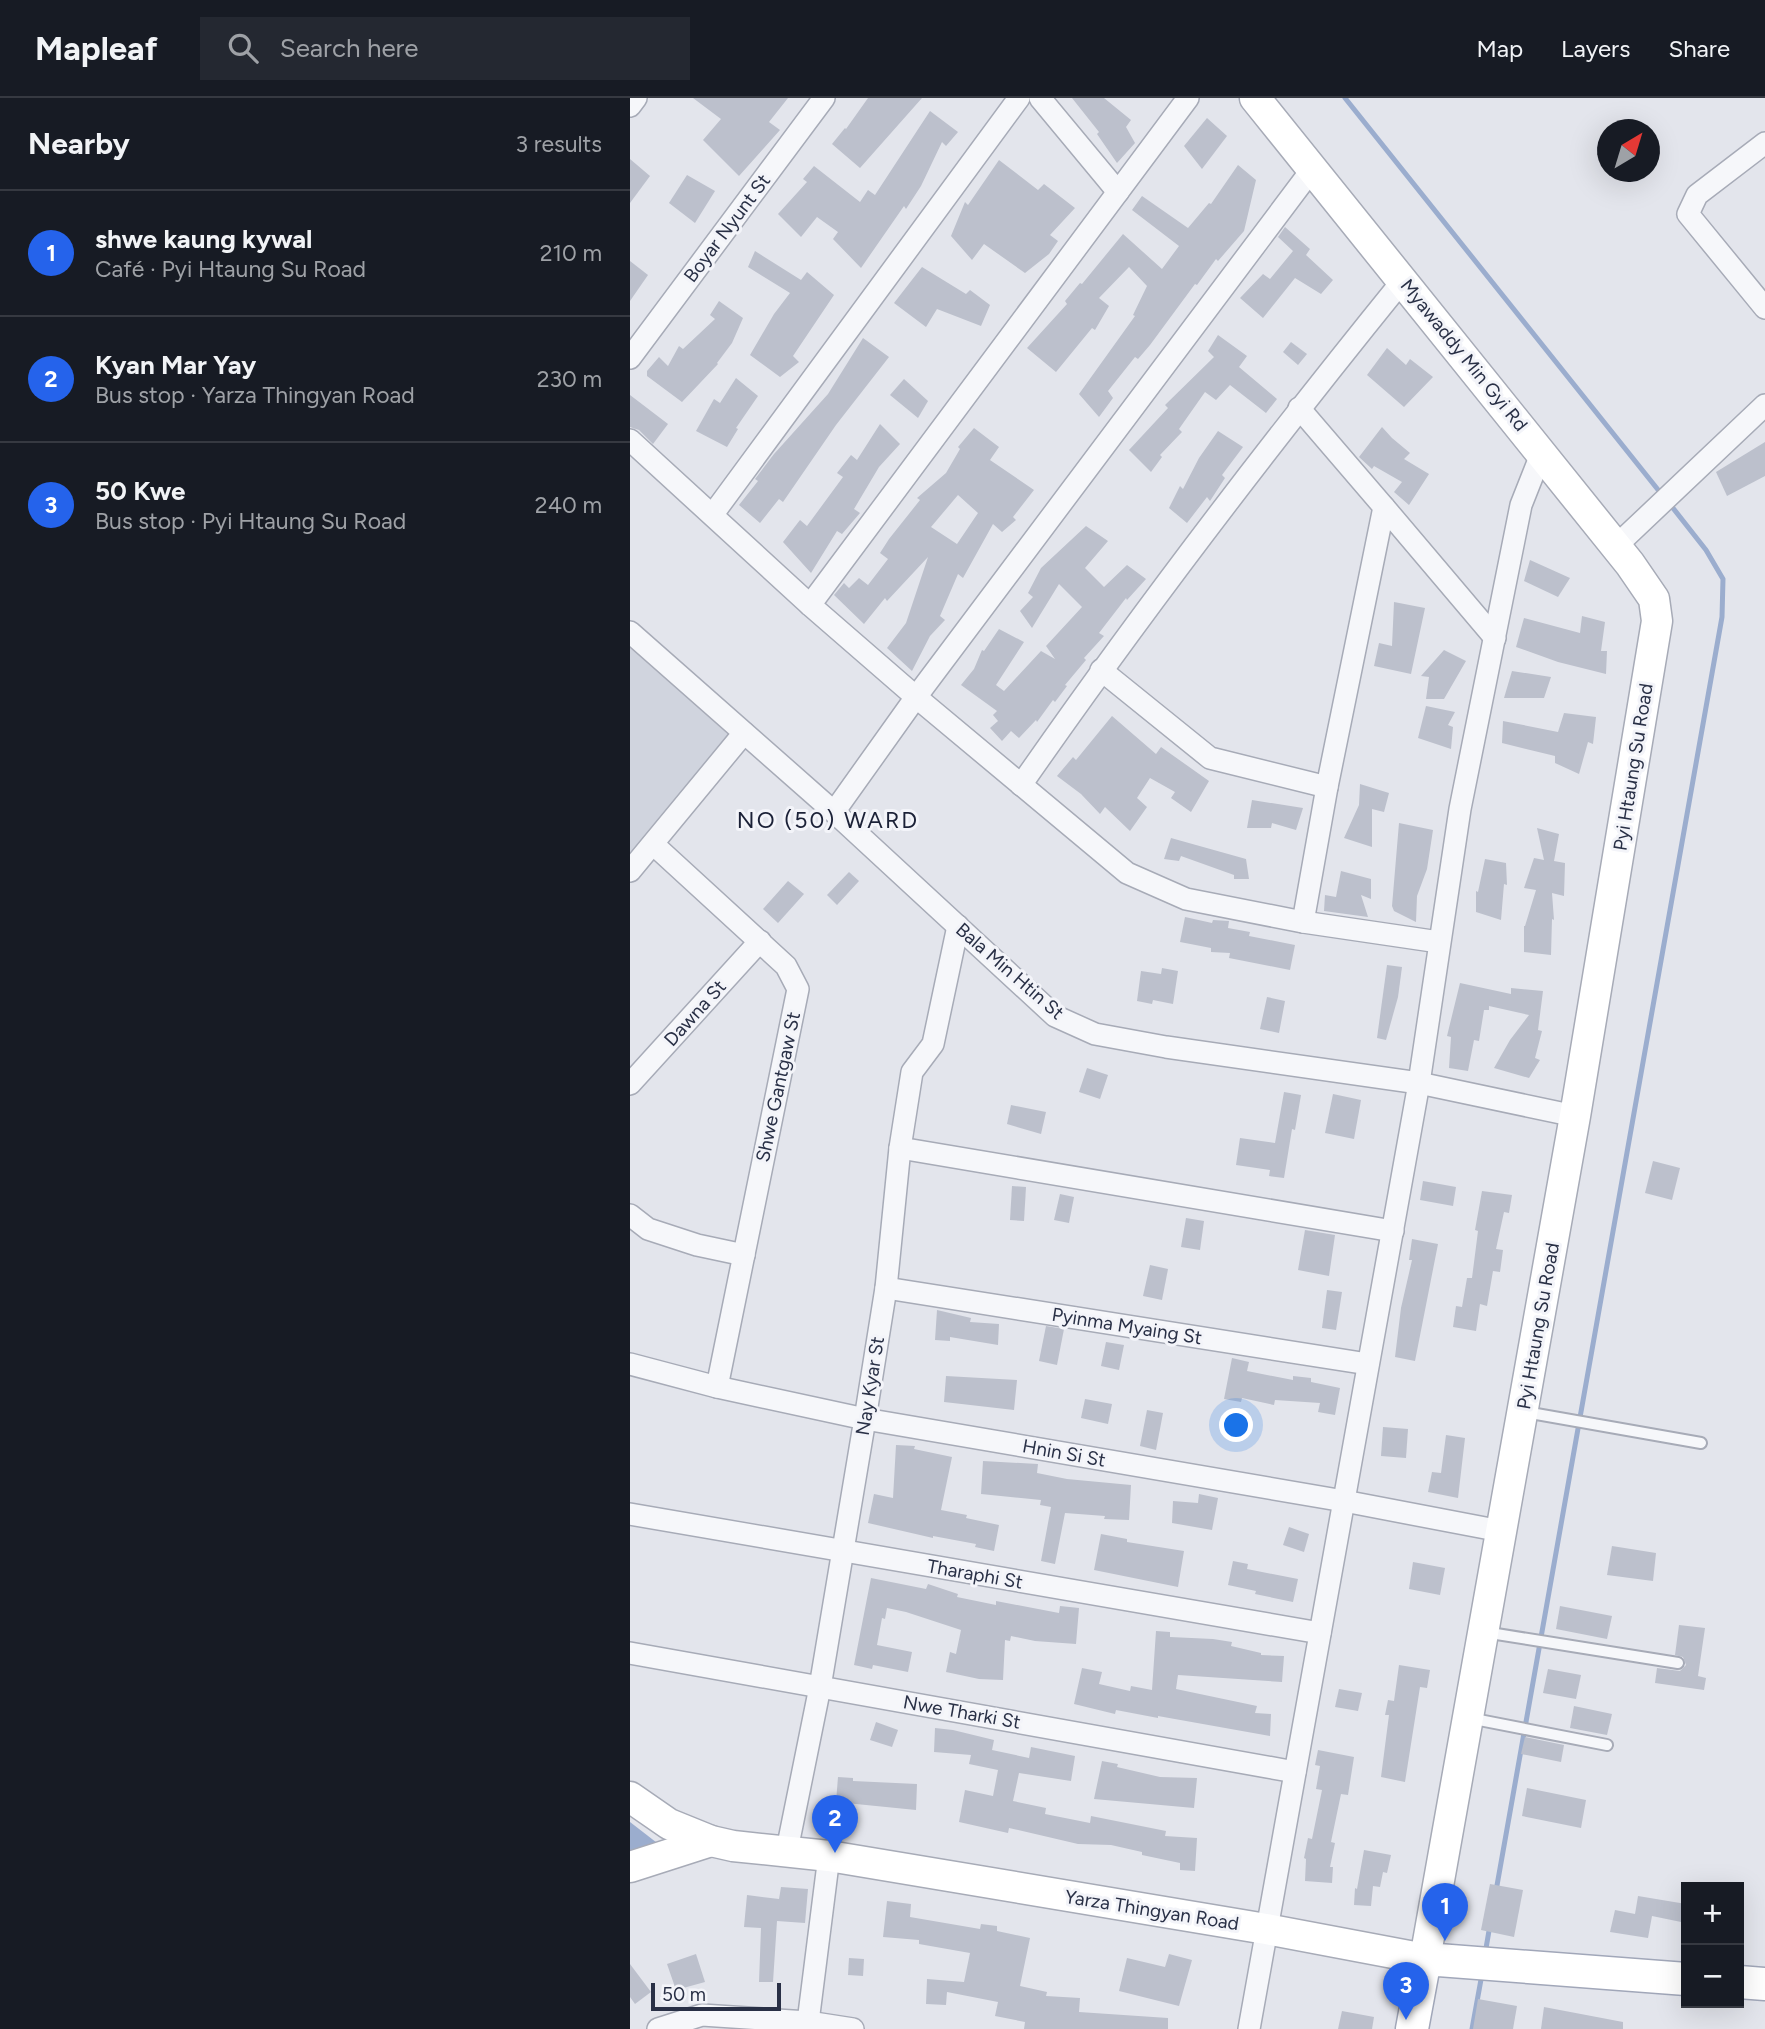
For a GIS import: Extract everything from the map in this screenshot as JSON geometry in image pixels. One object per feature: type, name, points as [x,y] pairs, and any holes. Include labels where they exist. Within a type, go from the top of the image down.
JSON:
[{"type":"main road","name":"Myawaddy Min Gyi Rd","points":[[1255,98],[1616,546],[1654,600],[1657,621]]},
{"type":"main road","name":"Pyi Htaung Su Road","points":[[1412,2029],[1575,1116],[1657,621]]},
{"type":"main road","name":"Yarza Thingyan Road","points":[[630,1797],[669,1824],[711,1841],[733,1846],[829,1856],[1424,1959],[1681,1979]]},
{"type":"main road","points":[[630,1867],[711,1841]]},
{"type":"main road","points":[[1744,1982],[1765,1984]]},
{"type":"street","points":[[630,106],[636,98]]},
{"type":"street","name":"Boyar Nyunt St","points":[[630,358],[824,98]]},
{"type":"street","points":[[713,514],[1019,98]]},
{"type":"street","points":[[1040,98],[1118,192]]},
{"type":"street","points":[[810,605],[1188,98]]},
{"type":"street","points":[[1765,143],[1697,195],[1688,214],[1765,308]]},
{"type":"street","points":[[834,812],[916,697],[1313,168]]},
{"type":"street","points":[[1021,785],[1101,670],[1299,408],[1402,279]]},
{"type":"street","points":[[1616,546],[1765,405]]},
{"type":"street","points":[[1299,408],[1495,638]]},
{"type":"street","points":[[630,440],[810,605],[1127,873],[1186,899],[1303,922],[1439,942]]},
{"type":"street","points":[[1249,2029],[1419,1083],[1460,809],[1521,505],[1542,452]]},
{"type":"street","points":[[1303,922],[1327,787],[1384,507]]},
{"type":"street","name":"Bala Min Htin St","points":[[630,632],[834,812],[1055,1016],[1095,1034],[1166,1047],[1419,1083],[1575,1116]]},
{"type":"street","points":[[1101,670],[1210,758],[1327,787]]},
{"type":"street","points":[[630,871],[744,733]]},
{"type":"street","name":"Shwe Gantgaw St","points":[[653,844],[786,966],[798,989],[717,1387]]},
{"type":"street","name":"Nay Kyar St","points":[[787,1850],[820,1687],[865,1419],[886,1288],[900,1148],[912,1072],[933,1044],[958,926]]},
{"type":"street","name":"Dawna St","points":[[630,1084],[760,941]]},
{"type":"street","points":[[900,1148],[1392,1231]]},
{"type":"street","points":[[630,1215],[648,1230],[697,1245],[744,1255]]},
{"type":"street","name":"Pyinma Myaing St","points":[[886,1288],[1368,1364]]},
{"type":"street","name":"Hnin Si St","points":[[630,1364],[717,1387],[865,1419],[1344,1501],[1501,1531]]},
{"type":"street","name":"Tharaphi St","points":[[630,1514],[1320,1633]]},
{"type":"street","name":"Nwe Tharki St","points":[[630,1653],[1295,1772]]},
{"type":"street","points":[[799,2024],[829,1856]]},
{"type":"street","points":[[658,2029],[702,2015],[853,2029]]},
{"type":"lane","points":[[1522,1412],[1701,1443]]},
{"type":"lane","points":[[1483,1632],[1678,1663]]},
{"type":"lane","points":[[1467,1718],[1607,1745]]},
{"type":"shaded area","points":[[630,645],[732,738],[630,854]]},
{"type":"water","points":[[630,1822],[661,1846],[630,1855]]},
{"type":"building","points":[[693,98],[788,98],[769,122],[780,130],[739,176],[703,140],[721,119]]},
{"type":"building","points":[[868,98],[922,98],[860,168],[832,144]]},
{"type":"building","points":[[1072,98],[1104,98],[1131,120],[1126,127],[1135,143],[1117,163],[1097,134],[1099,132]]},
{"type":"building","points":[[930,111],[958,132],[946,146],[942,142],[921,186],[861,268],[833,239],[838,232],[817,217],[801,237],[778,214],[807,182],[803,179],[814,166],[860,202],[868,190],[875,195]]},
{"type":"building","points":[[1207,118],[1227,136],[1202,169],[1184,146]]},
{"type":"building","points":[[630,159],[650,176],[630,203]]},
{"type":"building","points":[[999,160],[1038,190],[1044,184],[1075,208],[1050,235],[1058,241],[1049,254],[1025,273],[984,244],[972,260],[951,236],[965,202],[968,205]]},
{"type":"building","points":[[1238,165],[1256,180],[1244,231],[1218,261],[1216,259],[1150,345],[1138,359],[1135,357],[1108,391],[1113,398],[1099,417],[1079,394],[1135,316],[1133,315],[1147,286],[1129,267],[1099,298],[1109,306],[1095,330],[1092,328],[1056,372],[1027,348],[1067,304],[1065,301],[1123,234],[1162,269],[1179,246],[1132,210],[1142,196],[1188,228],[1209,203],[1211,204]]},
{"type":"building","points":[[687,175],[715,191],[695,223],[669,203]]},
{"type":"building","points":[[1285,227],[1310,249],[1306,255],[1333,280],[1321,294],[1295,278],[1263,318],[1240,298],[1263,274],[1270,279],[1293,251],[1278,237]]},
{"type":"building","points":[[755,251],[801,280],[807,272],[834,295],[793,356],[799,362],[780,377],[750,355],[790,293],[748,267]]},
{"type":"building","points":[[630,261],[648,275],[630,301]]},
{"type":"building","points":[[922,267],[966,294],[970,290],[990,305],[981,326],[937,309],[926,327],[894,303]]},
{"type":"building","points":[[719,301],[743,318],[732,343],[718,364],[682,402],[647,376],[647,371],[659,357],[668,366],[679,346],[683,349],[715,319],[710,315]]},
{"type":"building","points":[[1218,335],[1247,356],[1239,367],[1277,399],[1266,413],[1230,385],[1216,400],[1205,392],[1179,429],[1182,432],[1160,455],[1162,457],[1151,472],[1129,450],[1168,408],[1165,405],[1214,357],[1208,351]]},
{"type":"building","points":[[863,338],[889,357],[836,425],[783,502],[779,499],[760,523],[739,505],[774,454],[828,394]]},
{"type":"building","points":[[1291,342],[1307,354],[1298,365],[1283,352]]},
{"type":"building","points":[[1387,348],[1406,365],[1410,359],[1433,377],[1404,407],[1367,375]]},
{"type":"building","points":[[736,378],[758,396],[736,428],[738,429],[727,447],[696,431],[714,399],[720,403]]},
{"type":"building","points":[[904,379],[928,401],[918,418],[890,395]]},
{"type":"building","points":[[630,395],[668,424],[653,444],[639,430],[630,427]]},
{"type":"building","points":[[880,424],[900,444],[879,467],[854,509],[860,513],[842,534],[837,531],[811,573],[783,542],[800,520],[807,526],[843,477],[837,473],[851,455],[857,460]]},
{"type":"building","points":[[1382,427],[1410,453],[1404,459],[1429,474],[1409,505],[1394,492],[1402,482],[1374,466],[1372,469],[1359,457]]},
{"type":"building","points":[[974,428],[999,447],[990,460],[1034,490],[1013,517],[1016,520],[1002,532],[993,524],[963,578],[958,574],[940,616],[945,620],[930,636],[912,671],[887,648],[906,623],[928,557],[887,601],[885,598],[864,624],[834,595],[844,583],[849,588],[859,578],[868,585],[888,559],[880,553],[889,539],[920,500],[917,498],[946,473],[960,449],[958,447]],"holes":[[[958,495],[978,513],[957,544],[931,527]]]},
{"type":"building","points":[[1218,431],[1243,447],[1222,475],[1225,478],[1210,501],[1207,497],[1187,523],[1169,508],[1180,486],[1183,489],[1199,458]]},
{"type":"building","points":[[1765,442],[1765,476],[1727,496],[1716,472]]},
{"type":"building","points":[[1086,526],[1108,541],[1085,568],[1104,587],[1127,565],[1146,579],[1127,600],[1126,598],[1099,633],[1104,636],[1084,658],[1086,660],[1055,702],[1053,700],[1037,722],[1036,720],[1019,738],[1011,731],[1002,741],[990,728],[998,721],[993,715],[997,711],[961,685],[974,669],[982,650],[984,651],[999,629],[1024,642],[996,685],[1004,691],[1041,651],[1055,659],[1046,646],[1082,607],[1059,584],[1032,628],[1020,611],[1033,597],[1028,593],[1041,568]]},
{"type":"building","points":[[1530,560],[1570,578],[1558,597],[1524,581]]},
{"type":"building","points":[[1394,602],[1425,608],[1411,674],[1374,666],[1379,643],[1392,646]]},
{"type":"building","points":[[1582,616],[1605,622],[1601,651],[1607,651],[1606,674],[1558,662],[1516,647],[1524,618],[1580,633]]},
{"type":"building","points":[[1444,650],[1466,661],[1444,699],[1426,699],[1429,677],[1421,676]]},
{"type":"building","points":[[1512,671],[1551,677],[1544,698],[1504,698]]},
{"type":"building","points":[[1426,706],[1455,712],[1448,725],[1453,727],[1451,749],[1418,738]]},
{"type":"building","points":[[1564,713],[1596,717],[1593,744],[1588,742],[1579,774],[1555,763],[1555,756],[1502,743],[1503,721],[1558,732]]},
{"type":"building","points":[[1112,716],[1156,754],[1161,747],[1209,781],[1191,812],[1171,798],[1175,792],[1150,778],[1137,798],[1147,807],[1130,831],[1105,807],[1100,814],[1081,794],[1057,776],[1073,757],[1076,760]]},
{"type":"building","points":[[1360,784],[1389,793],[1384,812],[1372,809],[1372,847],[1344,838],[1359,805]]},
{"type":"building","points":[[1252,800],[1303,808],[1296,830],[1272,823],[1271,828],[1247,828]]},
{"type":"building","points":[[1399,823],[1433,830],[1427,869],[1417,896],[1416,922],[1394,911],[1392,906]]},
{"type":"building","points":[[1537,828],[1559,834],[1554,861],[1565,863],[1564,896],[1552,893],[1554,920],[1552,919],[1551,955],[1524,952],[1524,926],[1536,890],[1524,888],[1534,858],[1544,860]]},
{"type":"building","points":[[1171,838],[1246,859],[1249,879],[1234,879],[1234,875],[1181,856],[1179,861],[1164,859]]},
{"type":"building","points":[[1485,859],[1506,863],[1507,885],[1504,884],[1501,920],[1476,912],[1476,891],[1478,892]]},
{"type":"building","points":[[1341,871],[1371,879],[1371,899],[1361,895],[1368,917],[1324,911],[1325,895],[1336,897]]},
{"type":"building","points":[[849,872],[859,881],[837,905],[827,895]]},
{"type":"building","points":[[788,881],[804,894],[778,923],[763,909]]},
{"type":"building","points":[[1185,917],[1212,923],[1213,920],[1229,921],[1228,928],[1250,932],[1249,936],[1295,945],[1290,970],[1229,958],[1230,953],[1211,952],[1211,948],[1180,942]]},
{"type":"building","points":[[1387,965],[1402,967],[1398,997],[1386,1040],[1377,1038]]},
{"type":"building","points":[[1162,968],[1178,971],[1173,1004],[1153,1000],[1152,1004],[1137,1001],[1141,971],[1161,974]]},
{"type":"building","points":[[1460,983],[1511,994],[1511,988],[1543,991],[1538,1030],[1542,1031],[1535,1058],[1540,1060],[1529,1078],[1494,1068],[1529,1015],[1489,1006],[1489,1010],[1484,1010],[1479,1041],[1474,1040],[1468,1071],[1449,1068],[1451,1037],[1447,1036]]},
{"type":"building","points":[[1267,997],[1285,1001],[1279,1033],[1260,1029]]},
{"type":"building","points":[[1087,1068],[1108,1075],[1100,1099],[1079,1092]]},
{"type":"building","points":[[1284,1092],[1301,1095],[1284,1178],[1269,1176],[1270,1170],[1236,1165],[1240,1138],[1275,1143]]},
{"type":"building","points":[[1333,1094],[1361,1100],[1354,1139],[1325,1133]]},
{"type":"building","points":[[1011,1105],[1046,1112],[1041,1134],[1007,1124]]},
{"type":"building","points":[[1653,1161],[1680,1168],[1672,1200],[1645,1193]]},
{"type":"building","points":[[1423,1181],[1456,1187],[1453,1206],[1420,1200]]},
{"type":"building","points":[[1012,1186],[1026,1187],[1024,1221],[1010,1220]]},
{"type":"building","points":[[1482,1191],[1512,1195],[1509,1213],[1504,1212],[1496,1249],[1503,1250],[1500,1272],[1493,1271],[1487,1306],[1480,1304],[1476,1331],[1453,1327],[1456,1306],[1462,1307],[1467,1278],[1472,1278],[1478,1231],[1475,1230]]},
{"type":"building","points":[[1060,1194],[1074,1197],[1069,1223],[1054,1220]]},
{"type":"building","points":[[1186,1218],[1204,1221],[1200,1250],[1181,1247]]},
{"type":"building","points":[[1305,1230],[1335,1235],[1329,1276],[1298,1270]]},
{"type":"building","points":[[1412,1239],[1438,1244],[1415,1361],[1395,1357],[1401,1308],[1412,1260],[1409,1260]]},
{"type":"building","points":[[1150,1265],[1168,1269],[1162,1300],[1143,1296]]},
{"type":"building","points":[[1327,1290],[1342,1292],[1336,1330],[1322,1328]]},
{"type":"building","points":[[937,1310],[971,1318],[970,1322],[999,1324],[998,1345],[950,1337],[950,1341],[935,1340]]},
{"type":"building","points":[[1046,1326],[1064,1329],[1057,1365],[1039,1361]]},
{"type":"building","points":[[1106,1342],[1124,1345],[1119,1370],[1101,1366]]},
{"type":"building","points":[[1232,1358],[1249,1362],[1247,1371],[1293,1380],[1293,1376],[1311,1378],[1311,1382],[1340,1388],[1335,1415],[1318,1412],[1320,1403],[1275,1400],[1274,1405],[1242,1398],[1241,1402],[1224,1399]]},
{"type":"building","points":[[946,1376],[1017,1380],[1014,1410],[944,1402]]},
{"type":"building","points":[[1085,1399],[1112,1404],[1108,1424],[1081,1418]]},
{"type":"building","points":[[1147,1410],[1163,1413],[1156,1450],[1140,1446]]},
{"type":"building","points":[[1383,1427],[1408,1429],[1406,1458],[1381,1456]]},
{"type":"building","points":[[1446,1435],[1465,1438],[1458,1498],[1428,1492],[1432,1472],[1441,1473]]},
{"type":"building","points":[[896,1445],[915,1446],[914,1449],[952,1457],[941,1510],[999,1525],[994,1551],[975,1547],[976,1544],[933,1538],[868,1523],[874,1494],[893,1498]]},
{"type":"building","points":[[983,1461],[1038,1464],[1037,1473],[1067,1479],[1131,1485],[1129,1520],[1065,1513],[1055,1564],[1041,1561],[1051,1507],[1040,1505],[1041,1500],[981,1494]]},
{"type":"building","points":[[1199,1494],[1218,1498],[1212,1530],[1172,1523],[1173,1501],[1198,1503]]},
{"type":"building","points":[[1289,1527],[1309,1534],[1304,1552],[1283,1545]]},
{"type":"building","points":[[1101,1534],[1127,1539],[1127,1542],[1184,1551],[1178,1587],[1094,1570]]},
{"type":"building","points":[[1612,1546],[1656,1553],[1653,1581],[1607,1575]]},
{"type":"building","points":[[1233,1561],[1248,1564],[1247,1569],[1298,1579],[1293,1602],[1228,1585]]},
{"type":"building","points":[[1413,1562],[1445,1568],[1440,1595],[1409,1589]]},
{"type":"building","points":[[871,1578],[926,1589],[928,1584],[958,1594],[957,1597],[996,1605],[996,1601],[1059,1613],[1060,1606],[1079,1608],[1076,1644],[1011,1636],[1010,1641],[1005,1640],[1003,1680],[979,1679],[946,1672],[950,1652],[956,1654],[961,1630],[887,1608],[885,1619],[882,1618],[877,1645],[912,1652],[908,1672],[873,1665],[872,1669],[854,1665]]},
{"type":"building","points":[[1560,1606],[1612,1616],[1607,1639],[1556,1629]]},
{"type":"building","points":[[1679,1625],[1705,1628],[1698,1676],[1706,1678],[1704,1690],[1655,1683],[1657,1668],[1680,1671],[1686,1665],[1683,1657],[1675,1655]]},
{"type":"building","points":[[1156,1631],[1170,1632],[1170,1637],[1232,1642],[1231,1646],[1261,1655],[1284,1656],[1282,1682],[1178,1675],[1176,1689],[1257,1706],[1255,1713],[1271,1714],[1270,1736],[1116,1710],[1115,1714],[1074,1704],[1082,1668],[1102,1672],[1099,1684],[1130,1691],[1131,1686],[1152,1690]]},
{"type":"building","points":[[1399,1665],[1430,1670],[1427,1688],[1420,1687],[1405,1782],[1381,1777],[1389,1715],[1385,1715],[1388,1700],[1394,1701]]},
{"type":"building","points":[[1548,1669],[1581,1675],[1576,1699],[1543,1693]]},
{"type":"building","points":[[1339,1689],[1362,1693],[1358,1711],[1335,1707]]},
{"type":"building","points":[[1574,1706],[1612,1714],[1607,1735],[1570,1728]]},
{"type":"building","points":[[876,1722],[898,1730],[892,1747],[870,1740]]},
{"type":"building","points":[[935,1728],[994,1740],[992,1750],[1029,1758],[1031,1747],[1075,1756],[1071,1781],[1019,1773],[1013,1801],[1046,1808],[1045,1814],[1090,1823],[1091,1816],[1166,1831],[1165,1836],[1197,1838],[1195,1871],[1180,1870],[1180,1863],[1111,1845],[1078,1844],[1009,1828],[1008,1833],[959,1822],[965,1790],[993,1796],[998,1770],[969,1764],[971,1755],[934,1752]]},
{"type":"building","points":[[1525,1737],[1564,1745],[1561,1762],[1521,1754]]},
{"type":"building","points":[[1318,1750],[1354,1757],[1348,1795],[1341,1794],[1331,1842],[1335,1843],[1330,1867],[1333,1867],[1332,1883],[1305,1881],[1304,1858],[1308,1838],[1312,1839],[1322,1790],[1316,1789],[1320,1766],[1315,1765]]},
{"type":"building","points":[[1102,1761],[1160,1777],[1197,1778],[1194,1808],[1094,1799]]},
{"type":"building","points":[[838,1777],[853,1778],[853,1781],[917,1784],[916,1810],[836,1802]]},
{"type":"building","points":[[1527,1788],[1586,1800],[1581,1828],[1522,1816]]},
{"type":"building","points":[[1364,1850],[1391,1855],[1380,1887],[1373,1886],[1371,1906],[1354,1905]]},
{"type":"building","points":[[1490,1884],[1523,1890],[1514,1937],[1481,1930]]},
{"type":"building","points":[[781,1887],[808,1889],[805,1923],[777,1921],[773,1982],[759,1982],[761,1928],[744,1927],[747,1895],[779,1899]]},
{"type":"building","points":[[1638,1896],[1681,1903],[1681,1922],[1652,1916],[1648,1938],[1610,1932],[1615,1910],[1635,1914]]},
{"type":"building","points":[[887,1901],[911,1904],[910,1917],[980,1929],[981,1924],[997,1926],[997,1931],[1030,1938],[1020,1986],[1047,1992],[1046,1996],[1080,1998],[1079,2012],[1168,2018],[1168,2029],[1024,2029],[1025,2022],[995,2016],[998,2002],[947,1992],[946,2005],[926,2004],[927,1979],[964,1982],[970,1953],[919,1944],[919,1940],[883,1937]]},
{"type":"building","points":[[696,1954],[705,1982],[676,1990],[667,1964]]},
{"type":"building","points":[[1169,1954],[1192,1960],[1179,2006],[1119,1991],[1127,1958],[1165,1967]]},
{"type":"building","points":[[849,1958],[864,1959],[863,1976],[848,1975]]},
{"type":"building","points":[[630,1964],[651,1992],[635,2004],[630,1997]]},
{"type":"building","points":[[1478,1999],[1517,2006],[1513,2029],[1473,2029]]},
{"type":"building","points":[[1544,2007],[1623,2022],[1623,2029],[1541,2029]]},
{"type":"building","points":[[1342,2011],[1374,2017],[1372,2029],[1338,2029]]},
{"type":"waterway","points":[[1345,98],[1663,496]]},
{"type":"waterway","points":[[1496,1891],[1722,617],[1723,579],[1706,550],[1669,503]]},
{"type":"waterway","points":[[1485,1954],[1490,1925]]},
{"type":"waterway","points":[[1472,2029],[1482,1974]]},
{"type":"place","name":"Kyan Mar Yay","points":[[835,1853]]},
{"type":"place","name":"shwe kaung kywal","points":[[1445,1941]]},
{"type":"place","name":"50 Kwe","points":[[1406,2020]]},
{"type":"district","name":"NO (50) WARD","points":[[828,820]]}]
